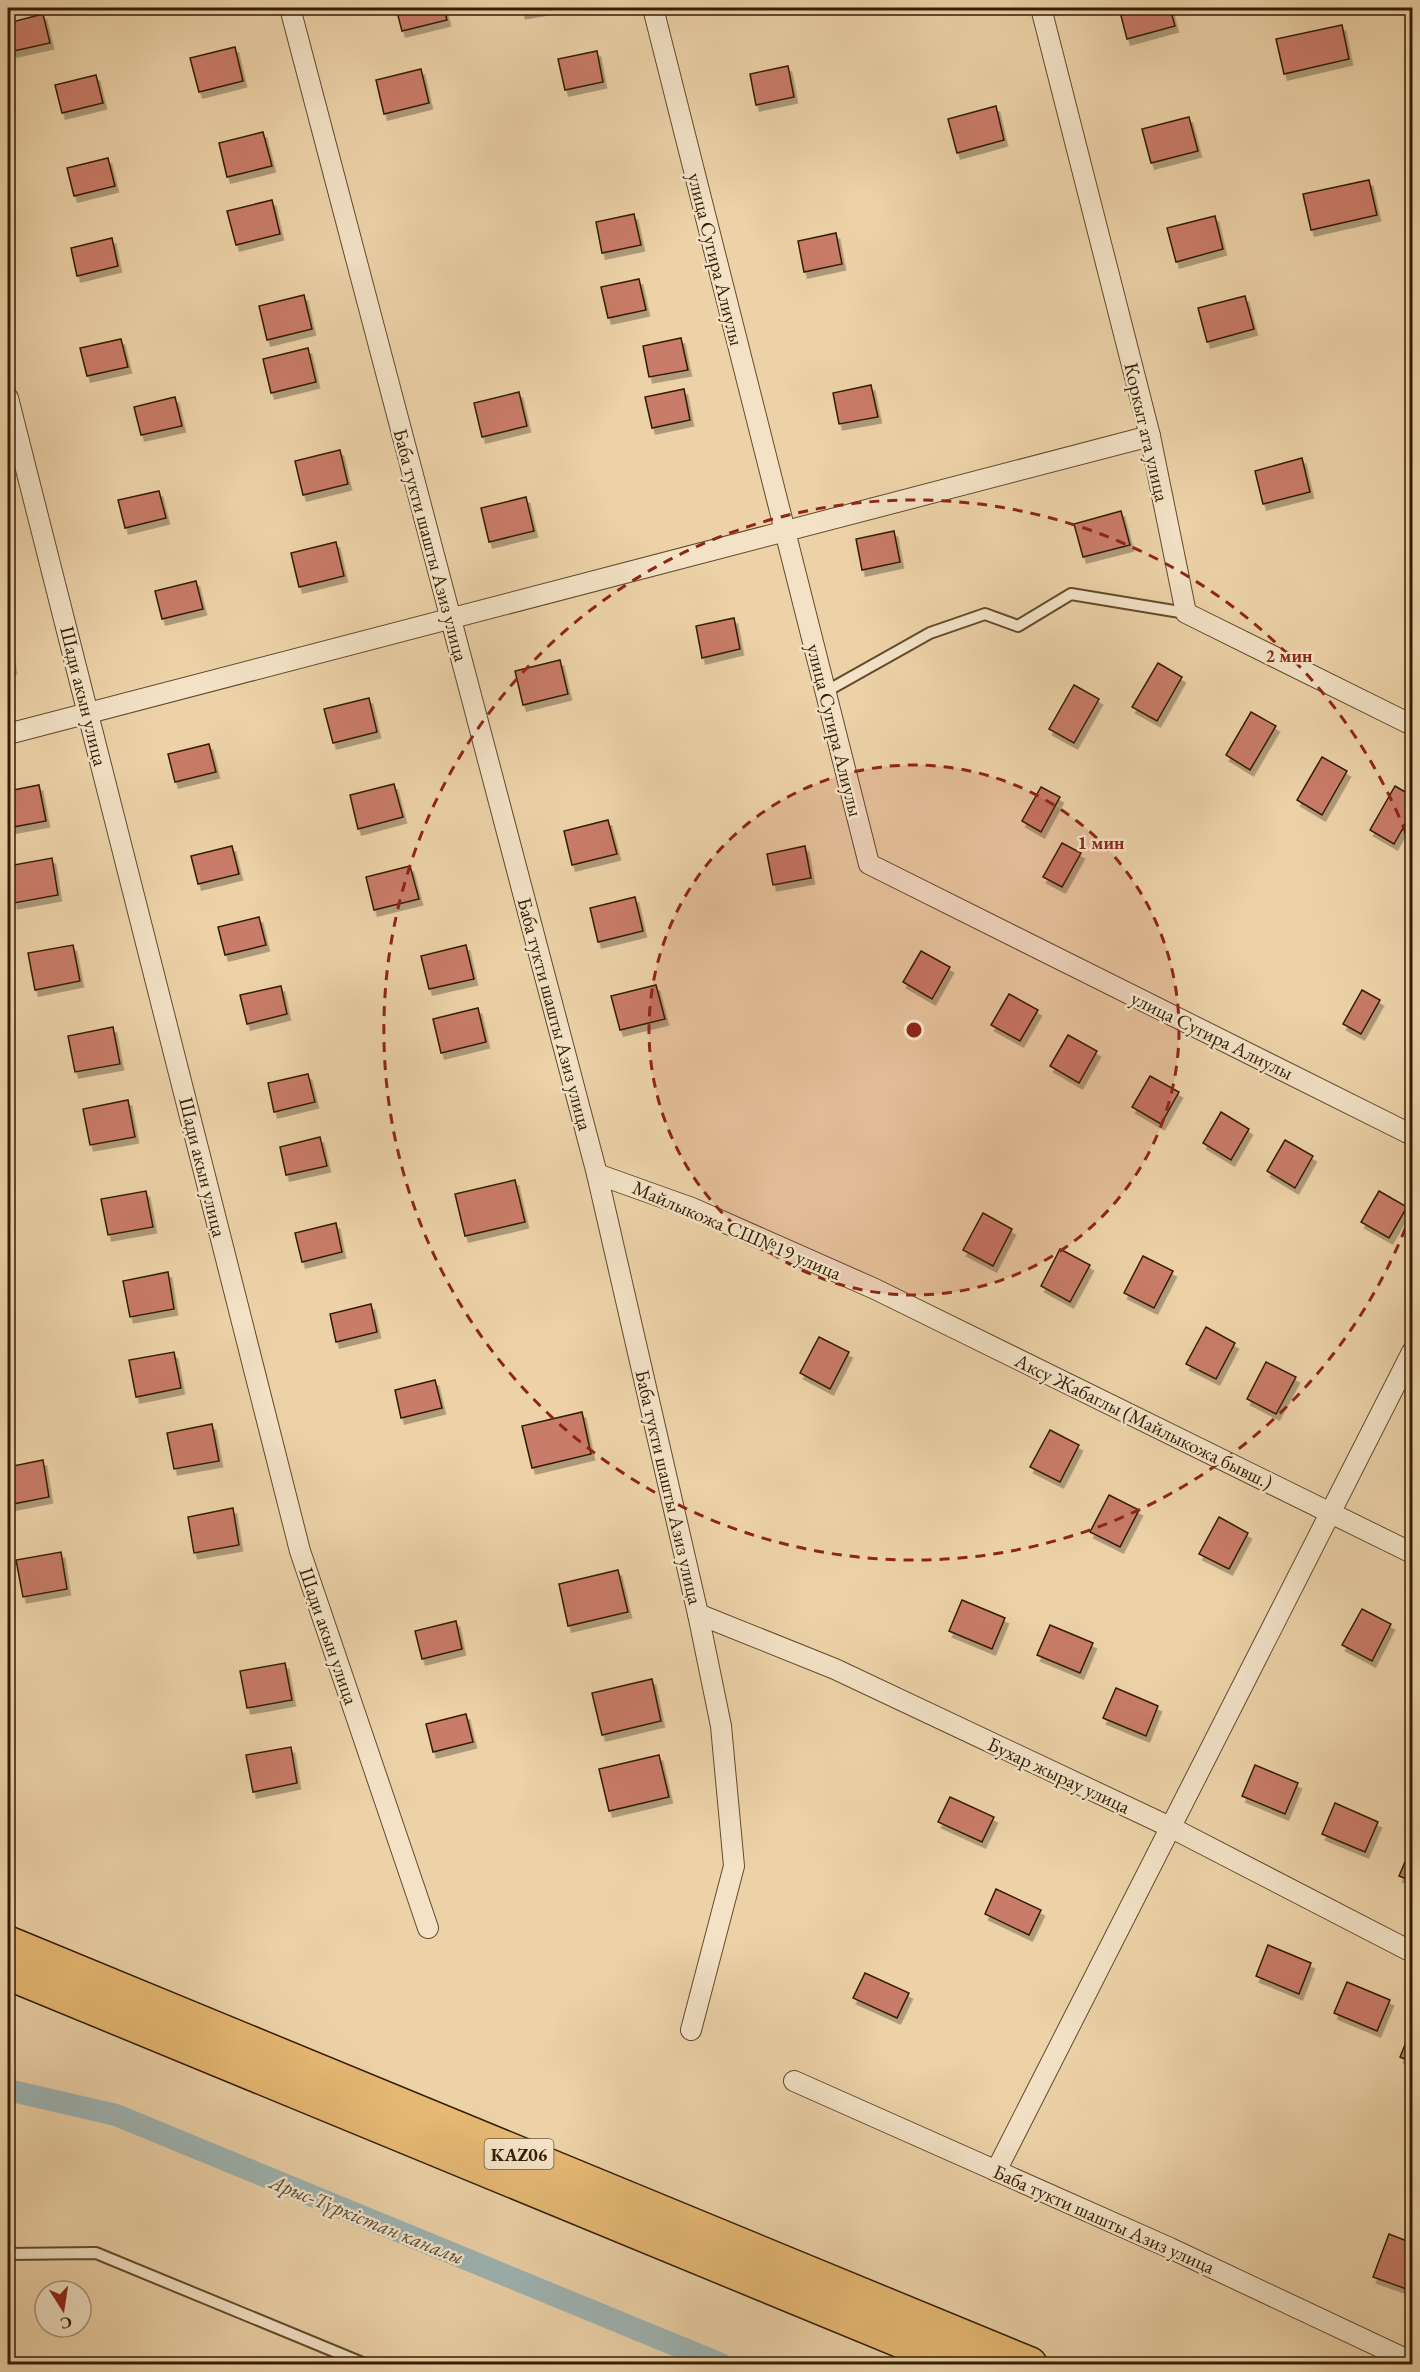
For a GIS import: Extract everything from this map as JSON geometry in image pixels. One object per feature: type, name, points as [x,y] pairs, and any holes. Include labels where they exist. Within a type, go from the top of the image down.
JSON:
[{"type":"highway","name":"KАZ06","points":[[8,1943],[1030,2364]]},
{"type":"highway","name":"KАZ06","points":[[8,1973],[957,2364]]},
{"type":"street","name":"Баба тукти шашты Азиз улица","points":[[290,8],[597,1174],[698,1614],[721,1726],[734,1866],[691,2030]]},
{"type":"street","name":"улица Сугира Алиулы","points":[[652,8],[869,864],[1413,1135]]},
{"type":"street","name":"Коркыт ата улица","points":[[1041,8],[1150,436],[1186,613]]},
{"type":"street","name":"Шади акын улица","points":[[8,398],[300,1551],[428,1928]]},
{"type":"street","points":[[8,734],[1150,436]]},
{"type":"street","points":[[1186,613],[1413,724]]},
{"type":"street","name":"Майлыкожа СШ№19 улица","points":[[597,1174],[692,1208],[875,1289]]},
{"type":"street","name":"Аксу Жабаглы (Майлыкожа бывш.)","points":[[875,1289],[1413,1553]]},
{"type":"street","points":[[996,2171],[1413,1352]]},
{"type":"street","name":"Бухар жырау улица","points":[[698,1614],[835,1669],[1170,1827],[1413,1952]]},
{"type":"street","name":"Баба тукти шашты Азиз улица","points":[[794,2081],[1170,2248],[1413,2362]]},
{"type":"lane","points":[[825,692],[930,633],[985,614],[1018,626],[1071,594],[1186,613]]},
{"type":"lane","points":[[8,2254],[96,2253],[365,2364]]},
{"type":"building","points":[[396,8],[444,8],[447,20],[402,31]]},
{"type":"building","points":[[521,8],[550,8],[522,13]]},
{"type":"building","points":[[1119,8],[1170,8],[1175,26],[1127,39]]},
{"type":"building","points":[[43,14],[50,43],[9,52],[8,23]]},
{"type":"building","points":[[1342,25],[1349,59],[1284,74],[1276,39]]},
{"type":"building","points":[[235,47],[243,81],[199,92],[190,58]]},
{"type":"building","points":[[597,51],[603,82],[565,90],[558,59]]},
{"type":"building","points":[[788,66],[794,97],[756,105],[750,74]]},
{"type":"building","points":[[421,69],[429,103],[384,114],[376,80]]},
{"type":"building","points":[[96,75],[103,103],[62,113],[55,85]]},
{"type":"building","points":[[996,106],[1004,140],[957,153],[948,119]]},
{"type":"building","points":[[1189,117],[1198,151],[1151,163],[1142,129]]},
{"type":"building","points":[[263,132],[272,166],[227,177],[219,143]]},
{"type":"building","points":[[108,158],[115,186],[74,196],[67,168]]},
{"type":"building","points":[[1369,180],[1377,215],[1311,230],[1303,194]]},
{"type":"building","points":[[272,200],[280,234],[236,245],[227,211]]},
{"type":"building","points":[[634,214],[641,245],[602,253],[596,222]]},
{"type":"building","points":[[1215,216],[1223,249],[1176,262],[1167,228]]},
{"type":"building","points":[[836,233],[842,264],[804,272],[798,241]]},
{"type":"building","points":[[112,238],[118,266],[77,276],[71,248]]},
{"type":"building","points":[[639,279],[646,310],[608,318],[601,287]]},
{"type":"building","points":[[304,295],[312,329],[267,340],[259,306]]},
{"type":"building","points":[[1245,296],[1254,329],[1207,342],[1198,308]]},
{"type":"building","points":[[681,338],[688,370],[649,377],[643,346]]},
{"type":"building","points":[[121,339],[128,367],[87,376],[80,348]]},
{"type":"building","points":[[308,348],[316,382],[271,393],[263,359]]},
{"type":"building","points":[[871,385],[878,417],[839,424],[833,393]]},
{"type":"building","points":[[684,389],[690,420],[652,428],[645,397]]},
{"type":"building","points":[[519,392],[527,426],[482,437],[474,403]]},
{"type":"building","points":[[175,397],[182,426],[141,435],[134,407]]},
{"type":"building","points":[[340,450],[348,484],[303,495],[295,461]]},
{"type":"building","points":[[1302,458],[1310,492],[1263,504],[1255,471]]},
{"type":"building","points":[[159,491],[166,518],[125,528],[118,500]]},
{"type":"building","points":[[526,497],[534,531],[489,542],[481,508]]},
{"type":"building","points":[[1121,511],[1130,545],[1083,557],[1074,524]]},
{"type":"building","points":[[894,531],[900,562],[862,570],[856,539]]},
{"type":"building","points":[[336,542],[344,576],[299,587],[291,553]]},
{"type":"building","points":[[196,581],[203,609],[162,619],[155,591]]},
{"type":"building","points":[[734,618],[740,649],[702,658],[696,626]]},
{"type":"building","points":[[8,637],[13,668],[8,669]]},
{"type":"building","points":[[560,660],[568,694],[523,705],[515,671]]},
{"type":"building","points":[[1158,663],[1182,677],[1157,721],[1132,707]]},
{"type":"building","points":[[1074,685],[1099,699],[1074,743],[1049,729]]},
{"type":"building","points":[[369,698],[377,732],[333,743],[324,709]]},
{"type":"building","points":[[1251,712],[1276,726],[1250,770],[1226,755]]},
{"type":"building","points":[[209,744],[216,772],[175,782],[168,754]]},
{"type":"building","points":[[1322,757],[1347,771],[1322,815],[1297,800]]},
{"type":"building","points":[[394,784],[403,817],[358,829],[350,795]]},
{"type":"building","points":[[39,785],[46,821],[8,828],[8,791]]},
{"type":"building","points":[[1395,786],[1412,796],[1412,812],[1394,844],[1370,830]]},
{"type":"building","points":[[1041,787],[1060,797],[1041,832],[1022,821]]},
{"type":"building","points":[[608,820],[617,854],[572,865],[564,831]]},
{"type":"building","points":[[1062,843],[1081,853],[1062,887],[1043,877]]},
{"type":"building","points":[[232,846],[239,874],[198,884],[191,856]]},
{"type":"building","points":[[805,846],[811,878],[773,885],[767,854]]},
{"type":"building","points":[[52,858],[58,895],[14,903],[8,866]]},
{"type":"building","points":[[410,866],[419,899],[374,910],[366,877]]},
{"type":"building","points":[[635,897],[643,931],[598,942],[590,908]]},
{"type":"building","points":[[259,917],[266,945],[225,955],[218,927]]},
{"type":"building","points":[[73,945],[80,981],[35,990],[28,953]]},
{"type":"building","points":[[466,945],[474,979],[429,989],[421,956]]},
{"type":"building","points":[[921,951],[950,967],[932,999],[903,982]]},
{"type":"building","points":[[656,985],[665,1019],[620,1030],[611,996]]},
{"type":"building","points":[[281,986],[287,1014],[247,1024],[240,995]]},
{"type":"building","points":[[1362,990],[1380,1000],[1361,1034],[1343,1024]]},
{"type":"building","points":[[1009,994],[1038,1010],[1020,1041],[991,1025]]},
{"type":"building","points":[[478,1008],[486,1042],[441,1053],[433,1019]]},
{"type":"building","points":[[113,1027],[120,1064],[75,1072],[68,1036]]},
{"type":"building","points":[[1068,1035],[1097,1051],[1079,1083],[1050,1066]]},
{"type":"building","points":[[308,1074],[315,1102],[274,1112],[268,1083]]},
{"type":"building","points":[[1150,1076],[1179,1092],[1161,1124],[1132,1107]]},
{"type":"building","points":[[128,1100],[135,1137],[90,1145],[83,1109]]},
{"type":"building","points":[[1221,1112],[1249,1129],[1231,1160],[1203,1143]]},
{"type":"building","points":[[320,1137],[327,1166],[286,1175],[280,1147]]},
{"type":"building","points":[[1285,1140],[1313,1156],[1295,1188],[1267,1171]]},
{"type":"building","points":[[515,1180],[525,1222],[465,1236],[455,1194]]},
{"type":"building","points":[[146,1191],[153,1227],[108,1235],[101,1199]]},
{"type":"building","points":[[1379,1191],[1407,1207],[1389,1238],[1361,1222]]},
{"type":"building","points":[[983,1213],[1012,1229],[993,1266],[963,1250]]},
{"type":"building","points":[[336,1223],[342,1252],[302,1262],[295,1233]]},
{"type":"building","points":[[1060,1249],[1090,1265],[1070,1302],[1041,1286]]},
{"type":"building","points":[[1143,1256],[1173,1271],[1154,1308],[1124,1293]]},
{"type":"building","points":[[168,1272],[174,1309],[130,1317],[123,1281]]},
{"type":"building","points":[[371,1304],[377,1332],[336,1342],[330,1314]]},
{"type":"building","points":[[1206,1327],[1235,1343],[1216,1379],[1186,1364]]},
{"type":"building","points":[[819,1337],[849,1352],[830,1389],[800,1373]]},
{"type":"building","points":[[174,1352],[181,1388],[136,1397],[129,1360]]},
{"type":"building","points":[[1266,1362],[1296,1377],[1276,1414],[1247,1399]]},
{"type":"building","points":[[435,1380],[442,1408],[401,1418],[395,1390]]},
{"type":"building","points":[[582,1412],[591,1454],[532,1468],[522,1426]]},
{"type":"building","points":[[212,1424],[219,1461],[174,1469],[167,1433]]},
{"type":"building","points":[[1050,1430],[1079,1445],[1060,1482],[1030,1467]]},
{"type":"building","points":[[43,1460],[49,1497],[8,1505],[8,1467]]},
{"type":"building","points":[[1109,1495],[1139,1510],[1120,1547],[1090,1532]]},
{"type":"building","points":[[233,1508],[239,1545],[194,1553],[188,1517]]},
{"type":"building","points":[[1219,1517],[1248,1533],[1229,1569],[1199,1554]]},
{"type":"building","points":[[61,1552],[67,1589],[23,1597],[16,1560]]},
{"type":"building","points":[[618,1570],[628,1612],[568,1626],[559,1584]]},
{"type":"building","points":[[962,1600],[1005,1618],[992,1649],[949,1631]]},
{"type":"building","points":[[1362,1609],[1391,1624],[1372,1661],[1342,1645]]},
{"type":"building","points":[[456,1621],[462,1649],[422,1659],[415,1631]]},
{"type":"building","points":[[1050,1625],[1093,1643],[1080,1673],[1037,1655]]},
{"type":"building","points":[[285,1663],[292,1700],[247,1708],[240,1671]]},
{"type":"building","points":[[652,1679],[661,1721],[602,1735],[592,1693]]},
{"type":"building","points":[[1116,1688],[1158,1706],[1146,1736],[1103,1718]]},
{"type":"building","points":[[466,1714],[473,1742],[433,1752],[426,1724]]},
{"type":"building","points":[[291,1747],[297,1783],[253,1792],[246,1755]]},
{"type":"building","points":[[659,1755],[669,1797],[609,1811],[599,1769]]},
{"type":"building","points":[[1255,1765],[1298,1783],[1285,1814],[1242,1796]]},
{"type":"building","points":[[950,1797],[994,1817],[982,1842],[938,1822]]},
{"type":"building","points":[[1335,1803],[1378,1822],[1365,1852],[1322,1834]]},
{"type":"building","points":[[1412,1845],[1412,1881],[1399,1876]]},
{"type":"building","points":[[996,1889],[1041,1910],[1029,1935],[985,1914]]},
{"type":"building","points":[[1268,1945],[1311,1963],[1299,1994],[1256,1976]]},
{"type":"building","points":[[865,1973],[909,1993],[897,2018],[853,1998]]},
{"type":"building","points":[[1347,1982],[1390,2000],[1377,2031],[1334,2013]]},
{"type":"building","points":[[1412,2028],[1412,2062],[1400,2057]]},
{"type":"building","points":[[1389,2234],[1412,2243],[1412,2291],[1373,2277]]},
{"type":"waterway","name":"Арыс-Түркістан каналы","points":[[8,2090],[116,2115],[721,2364]]}]
